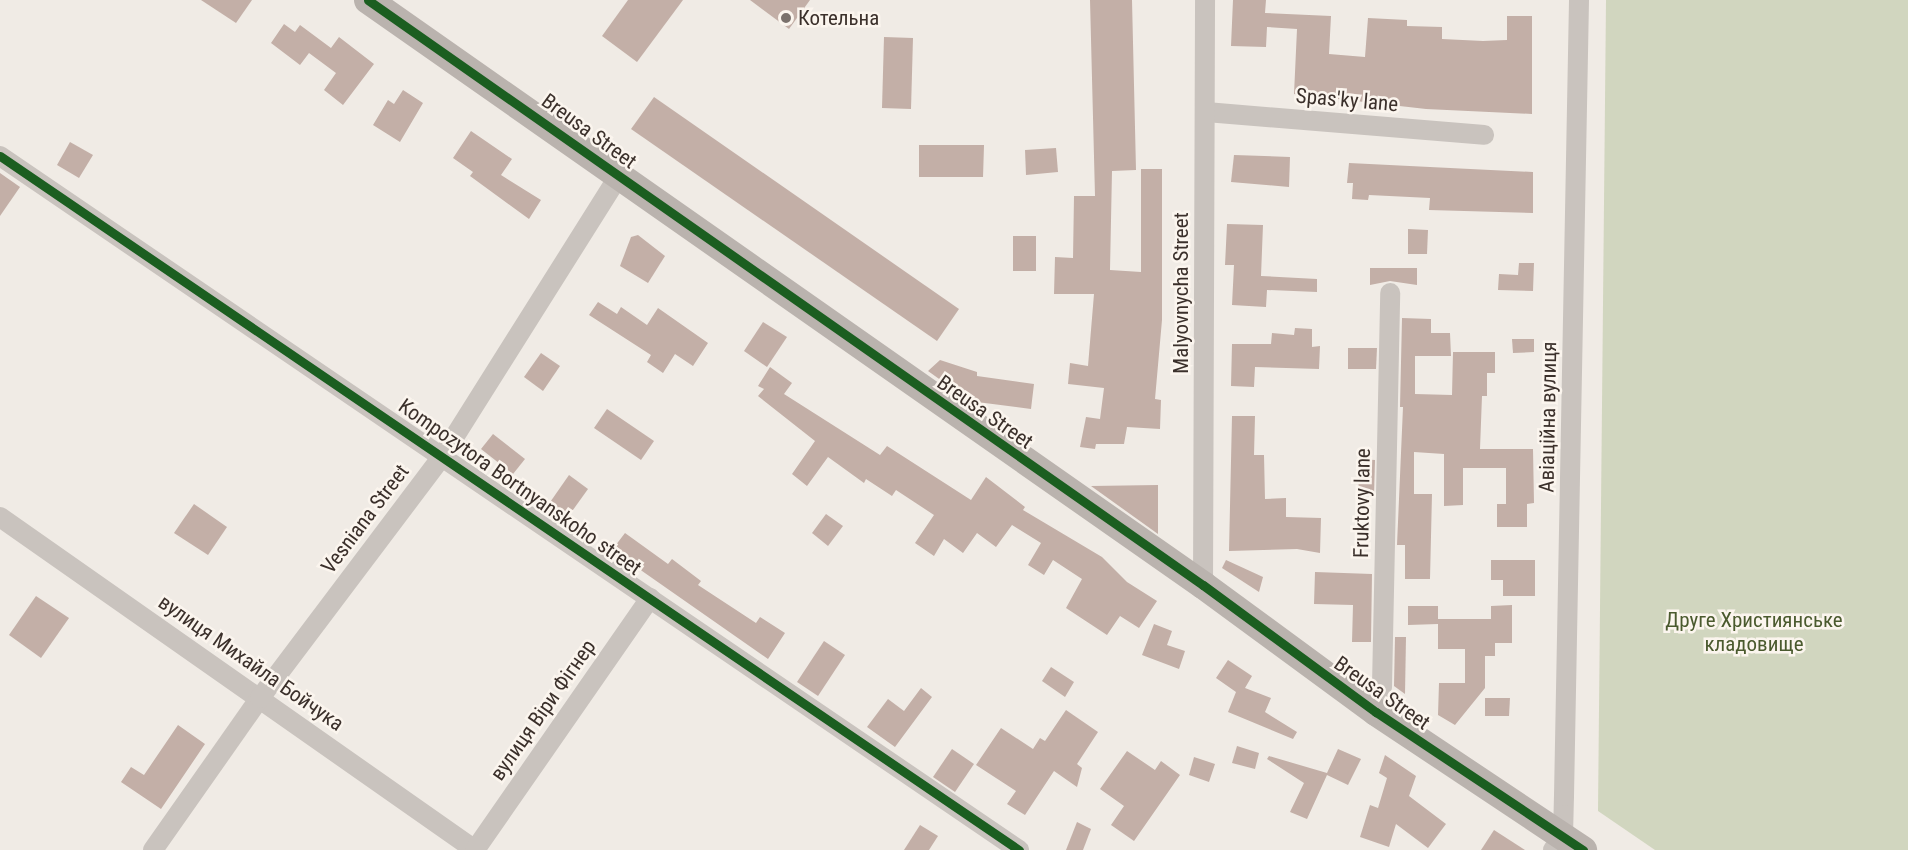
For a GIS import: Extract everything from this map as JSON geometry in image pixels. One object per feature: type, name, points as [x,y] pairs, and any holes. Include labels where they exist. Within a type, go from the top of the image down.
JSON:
[{"type":"street","name":"Breusa Street","points":[[368,0],[1203,585],[1376,712],[1566,845]]},
{"type":"street","name":"Malyovnycha Street","points":[[1203,585],[1205,0]]},
{"type":"street","name":"Авіаційна вулиця","points":[[1566,845],[1579,0]]},
{"type":"street","name":"Spas'ky lane","points":[[1206,112],[1484,135]]},
{"type":"street","name":"Kompozytora Bortnyanskoho street","points":[[0,156],[443,455],[1018,850]]},
{"type":"street","name":"Vesniana Street","points":[[153,850],[260,698],[443,455],[619,176]]},
{"type":"street","name":"Fruktovy lane","points":[[1376,712],[1382,686],[1390,293]]},
{"type":"street","name":"вулиця Михайла Бойчука","points":[[0,517],[475,850]]},
{"type":"street","name":"вулиця Віри Фігнер","points":[[475,850],[650,598]]},
{"type":"green space","name":"Друге Християнське кладовище","points":[[1606,0],[1908,0],[1908,850],[1655,850],[1598,811]]},
{"type":"building","points":[[201,0],[252,0],[236,23]]},
{"type":"building","points":[[628,0],[683,0],[637,62],[602,36]]},
{"type":"building","name":"Котельна","points":[[750,0],[810,0],[789,29]]},
{"type":"building","points":[[1090,0],[1132,0],[1136,170],[1112,171],[1110,270],[1141,272],[1141,169],[1162,169],[1162,320],[1155,399],[1161,400],[1160,429],[1127,427],[1124,444],[1096,444],[1095,449],[1080,447],[1086,417],[1100,419],[1104,388],[1068,384],[1070,363],[1088,366],[1094,294],[1054,294],[1055,257],[1073,258],[1074,196],[1095,196]]},
{"type":"building","points":[[1233,0],[1266,0],[1265,13],[1331,16],[1329,54],[1365,57],[1368,18],[1407,20],[1407,26],[1442,27],[1442,39],[1483,41],[1507,40],[1507,16],[1532,16],[1532,114],[1426,109],[1294,94],[1297,29],[1267,27],[1266,47],[1231,46]]},
{"type":"building","points":[[284,24],[295,32],[300,25],[331,48],[339,37],[374,64],[343,105],[324,90],[336,73],[309,53],[300,65],[271,43]]},
{"type":"building","points":[[884,37],[913,38],[911,109],[882,108]]},
{"type":"building","points":[[403,90],[423,103],[400,142],[373,125],[388,100],[394,104]]},
{"type":"building","points":[[654,97],[959,309],[937,341],[631,129]]},
{"type":"building","points":[[471,131],[512,159],[501,175],[541,200],[529,219],[470,176],[473,172],[453,158]]},
{"type":"building","points":[[70,142],[93,155],[79,178],[57,165]]},
{"type":"building","points":[[919,145],[984,145],[983,177],[919,177]]},
{"type":"building","points":[[1056,148],[1058,172],[1026,175],[1025,150]]},
{"type":"building","points":[[1234,155],[1290,157],[1289,187],[1231,182]]},
{"type":"building","points":[[1349,163],[1533,172],[1533,213],[1429,210],[1430,198],[1369,195],[1368,200],[1352,199],[1353,183],[1347,183]]},
{"type":"building","points":[[0,173],[20,187],[0,216]]},
{"type":"building","points":[[1227,224],[1263,225],[1261,276],[1317,279],[1317,292],[1267,290],[1266,307],[1232,305],[1234,265],[1225,265]]},
{"type":"building","points":[[1408,229],[1428,230],[1427,254],[1408,254]]},
{"type":"building","points":[[638,235],[665,256],[648,283],[620,266],[631,237]]},
{"type":"building","points":[[1013,236],[1036,236],[1036,271],[1013,271]]},
{"type":"building","points":[[1519,263],[1534,263],[1533,291],[1498,290],[1499,274],[1518,275]]},
{"type":"building","points":[[1370,268],[1417,268],[1417,285],[1390,281],[1370,285]]},
{"type":"building","points":[[598,302],[617,314],[621,307],[647,325],[658,308],[708,343],[693,366],[675,354],[663,373],[647,362],[651,355],[589,315]]},
{"type":"building","points":[[1402,318],[1431,319],[1431,333],[1450,333],[1451,356],[1415,356],[1415,394],[1452,395],[1453,352],[1495,352],[1495,373],[1487,373],[1487,396],[1482,396],[1480,449],[1533,449],[1534,503],[1527,504],[1527,527],[1497,527],[1497,504],[1506,504],[1506,468],[1463,468],[1463,505],[1444,506],[1444,454],[1414,452],[1414,494],[1432,494],[1430,579],[1405,579],[1405,545],[1397,545],[1403,407],[1400,407]]},
{"type":"building","points":[[763,322],[787,337],[767,367],[744,351]]},
{"type":"building","points":[[1295,328],[1312,329],[1312,347],[1320,346],[1319,369],[1255,367],[1254,387],[1231,386],[1232,344],[1271,344],[1272,333],[1294,335]]},
{"type":"building","points":[[1512,339],[1534,339],[1534,352],[1513,353]]},
{"type":"building","points":[[1348,348],[1377,348],[1376,369],[1348,369]]},
{"type":"building","points":[[541,353],[560,366],[543,391],[524,377]]},
{"type":"building","points":[[940,360],[977,372],[977,376],[1034,384],[1031,409],[977,402],[977,406],[928,371]]},
{"type":"building","points":[[770,367],[792,383],[784,394],[880,455],[887,446],[971,500],[986,477],[1025,507],[1023,510],[1102,557],[1127,582],[1157,601],[1139,628],[1120,616],[1107,635],[1066,608],[1082,579],[1053,560],[1044,575],[1028,565],[1041,543],[1012,525],[996,547],[977,533],[963,553],[944,539],[934,556],[915,543],[934,515],[896,490],[892,496],[866,479],[864,483],[828,457],[807,486],[792,474],[815,441],[758,396],[764,389],[758,386]]},
{"type":"building","points":[[607,409],[654,441],[641,460],[594,428]]},
{"type":"building","points":[[1232,416],[1255,416],[1254,455],[1264,455],[1265,499],[1286,498],[1286,517],[1321,518],[1320,553],[1297,549],[1229,551]]},
{"type":"building","points":[[493,434],[525,459],[513,474],[481,449]]},
{"type":"building","points":[[1360,459],[1375,460],[1374,495],[1358,494]]},
{"type":"building","points":[[569,475],[588,489],[565,521],[546,508]]},
{"type":"building","points":[[1158,485],[1158,534],[1091,486]]},
{"type":"building","points":[[194,504],[227,527],[208,555],[174,533]]},
{"type":"building","points":[[826,514],[843,526],[828,546],[812,533]]},
{"type":"building","points":[[625,533],[668,564],[672,559],[701,581],[698,585],[756,623],[760,617],[785,633],[768,659],[612,550]]},
{"type":"building","points":[[1226,560],[1263,577],[1259,592],[1222,568]]},
{"type":"building","points":[[1491,560],[1535,560],[1535,596],[1503,596],[1503,580],[1491,580]]},
{"type":"building","points":[[1315,572],[1372,574],[1371,642],[1352,642],[1353,605],[1314,604]]},
{"type":"building","points":[[36,596],[69,618],[41,658],[9,635]]},
{"type":"building","points":[[1512,605],[1512,643],[1495,643],[1495,656],[1485,656],[1485,688],[1455,725],[1438,715],[1439,683],[1465,683],[1465,649],[1438,649],[1438,624],[1408,625],[1408,606],[1438,606],[1438,619],[1491,619],[1491,606]]},
{"type":"building","points":[[1154,624],[1172,631],[1167,645],[1185,651],[1179,669],[1142,655]]},
{"type":"building","points":[[1395,637],[1406,637],[1405,694],[1394,686]]},
{"type":"building","points":[[824,641],[845,655],[818,696],[797,682]]},
{"type":"building","points":[[1228,660],[1252,676],[1245,688],[1271,698],[1265,712],[1297,732],[1293,739],[1228,712],[1236,692],[1216,678]]},
{"type":"building","points":[[1051,667],[1074,682],[1065,697],[1042,681]]},
{"type":"building","points":[[921,688],[932,697],[895,747],[867,727],[888,699],[904,711]]},
{"type":"building","points":[[1485,698],[1510,698],[1509,716],[1485,716]]},
{"type":"building","points":[[1066,710],[1098,732],[1077,764],[1082,768],[1077,787],[1054,771],[1025,815],[1007,804],[1016,791],[976,765],[1001,728],[1033,749],[1040,738],[1045,741]]},
{"type":"building","points":[[178,725],[205,744],[161,809],[121,782],[131,767],[144,775]]},
{"type":"building","points":[[1237,746],[1259,753],[1255,769],[1232,763]]},
{"type":"building","points":[[952,749],[974,764],[955,792],[933,777]]},
{"type":"building","points":[[1338,749],[1361,759],[1348,785],[1327,775],[1307,819],[1290,812],[1304,783],[1267,759],[1269,756],[1327,773]]},
{"type":"building","points":[[1127,751],[1155,770],[1161,761],[1180,775],[1134,841],[1111,825],[1124,806],[1100,789]]},
{"type":"building","points":[[1385,755],[1416,776],[1409,796],[1446,824],[1428,848],[1396,824],[1389,847],[1360,837],[1370,805],[1378,808],[1387,778],[1379,773]]},
{"type":"building","points":[[1194,757],[1215,764],[1209,782],[1189,775]]},
{"type":"building","points":[[1077,822],[1091,829],[1083,850],[1066,850]]},
{"type":"building","points":[[920,825],[938,836],[929,850],[904,850]]},
{"type":"building","points":[[1494,830],[1525,850],[1481,850]]},
{"type":"cycle path","points":[[368,0],[1203,585],[1376,712],[1583,850]]},
{"type":"cycle path","points":[[0,156],[1019,850]]},
{"type":"place","name":"Котельна","points":[[786,18]]}]
